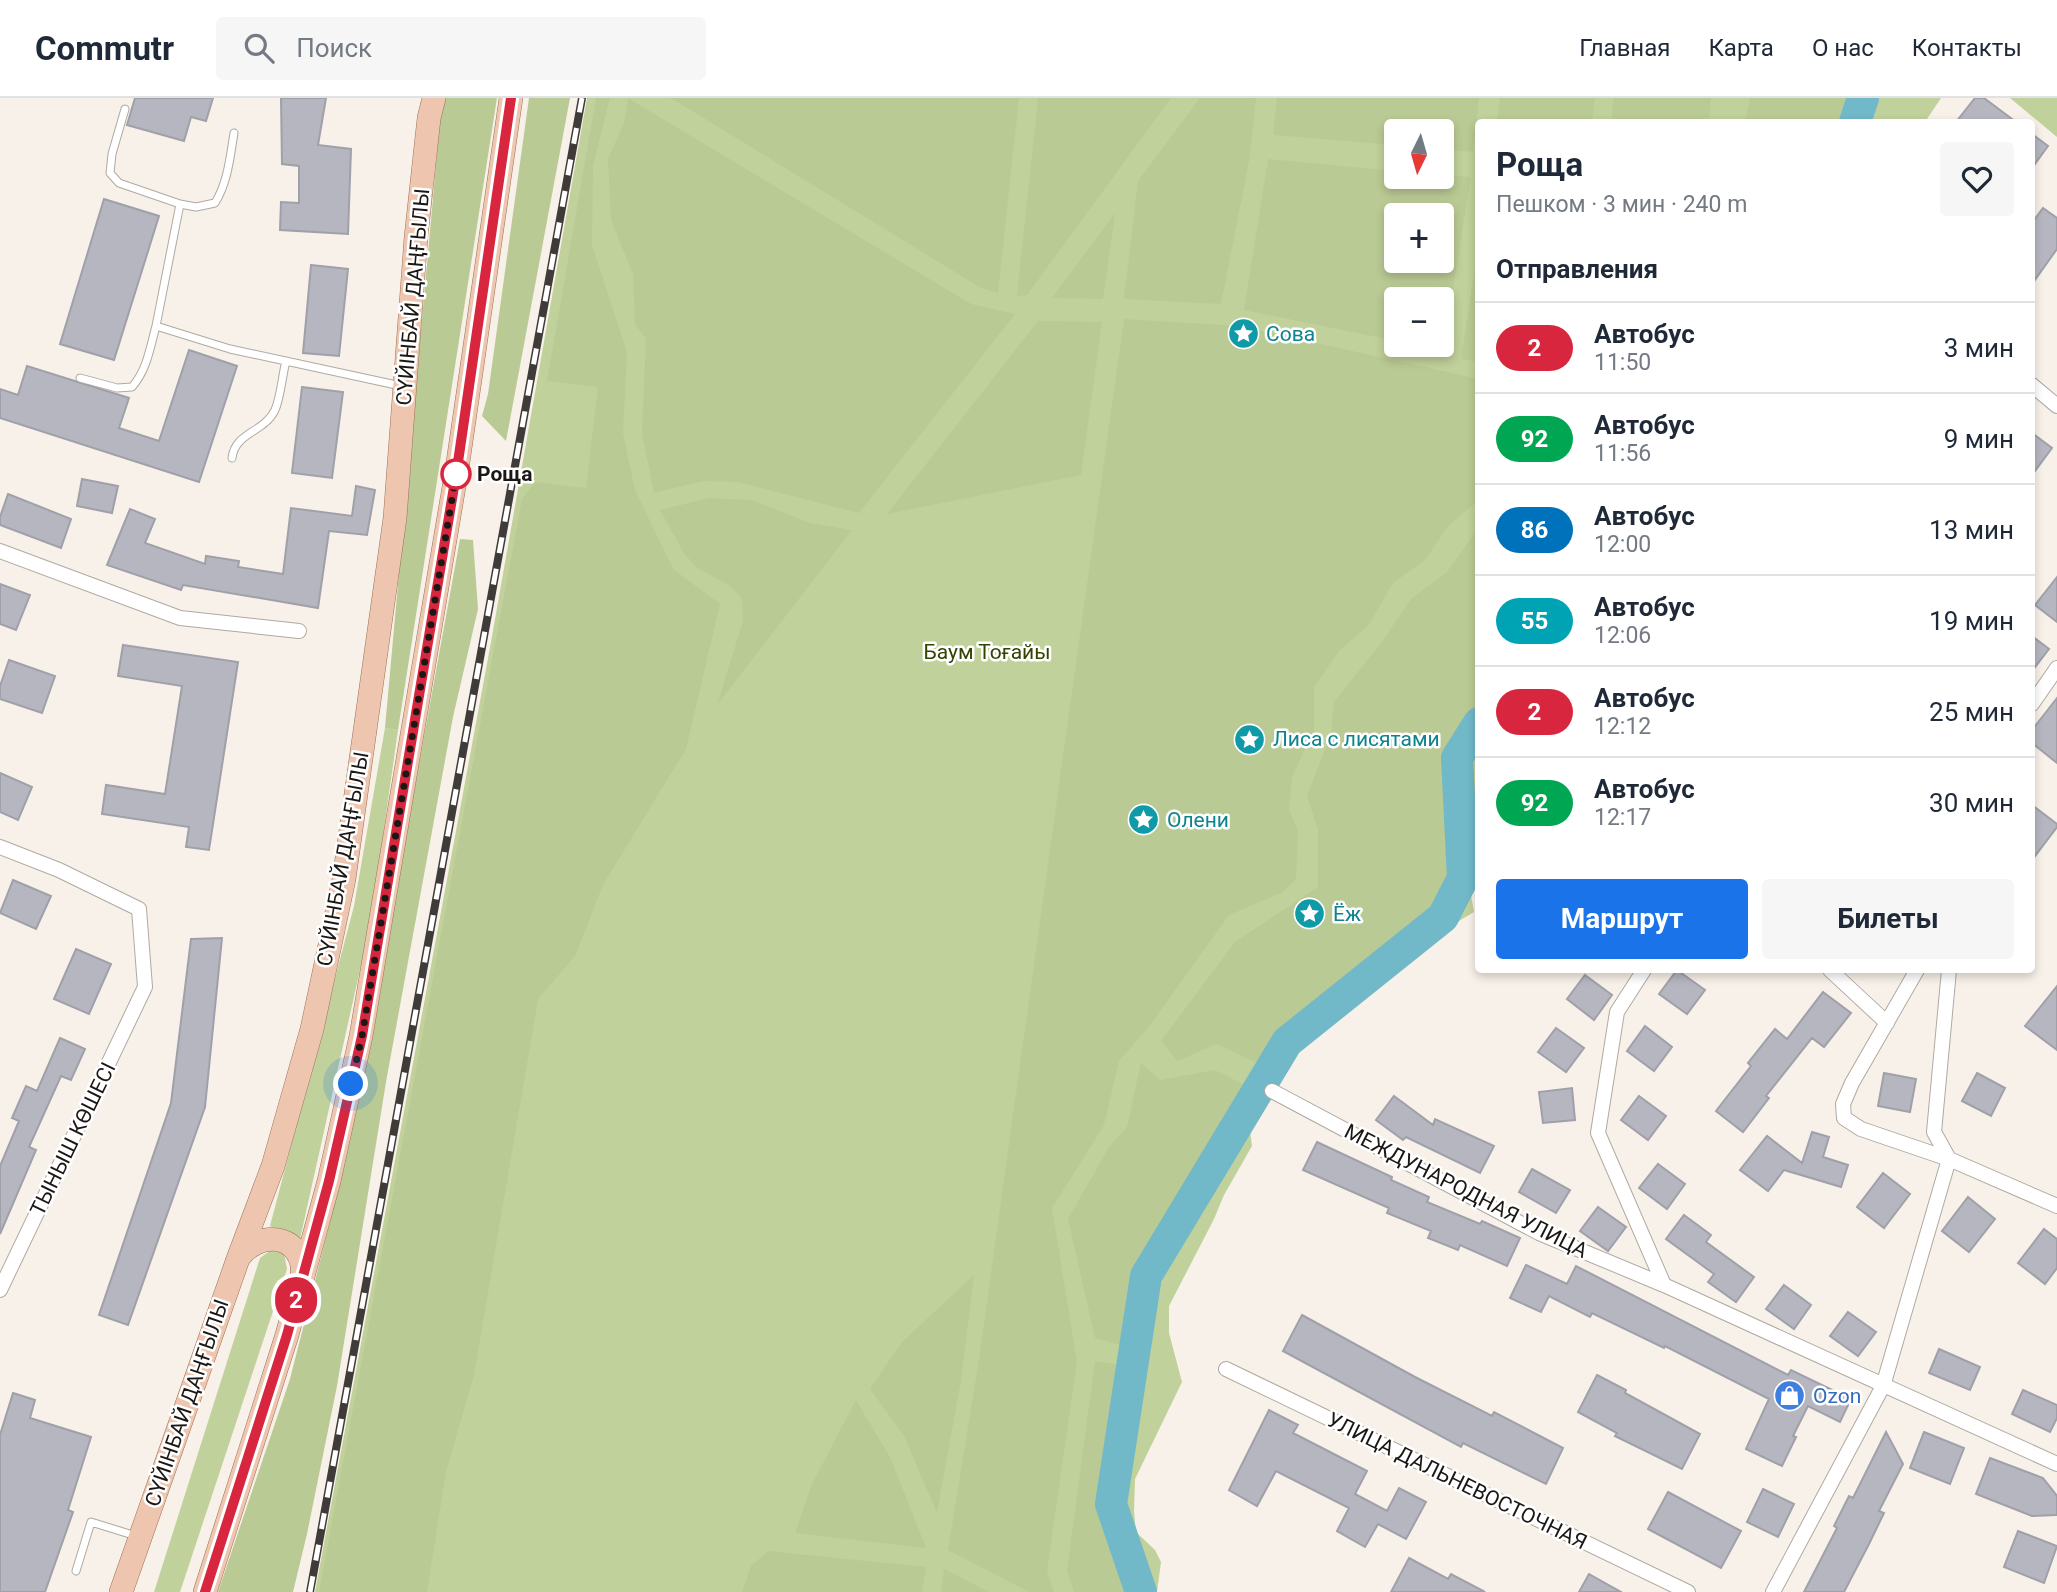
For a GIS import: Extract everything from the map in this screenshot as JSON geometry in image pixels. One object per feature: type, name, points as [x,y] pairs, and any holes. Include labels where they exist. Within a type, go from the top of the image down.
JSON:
[{"type":"main road","name":"СҮЙІНБАЙ ДАҢҒЫЛЫ","points":[[123,1590],[273,1166],[305,1054],[344,879],[395,518],[416,237],[433,98]]},
{"type":"main road","points":[[205,1592],[287,1335],[329,1181],[362,1036],[457,469],[511,98]]},
{"type":"main road","points":[[238,1259],[248,1246],[255,1242],[262,1239],[279,1240],[293,1248],[302,1262],[302,1278]]},
{"type":"street","points":[[2035,390],[2057,406]]},
{"type":"street","points":[[0,551],[180,618],[299,631]]},
{"type":"street","points":[[2035,700],[2057,668]]},
{"type":"street","name":"ТЫНЫШ КӨШЕСІ","points":[[0,846],[59,870],[139,909],[145,987],[0,1290]]},
{"type":"street","points":[[1642,973],[1618,1012],[1598,1133],[1664,1285]]},
{"type":"street","points":[[1833,973],[1887,1023]]},
{"type":"street","points":[[1915,973],[1852,1083],[1843,1104],[1844,1118],[1861,1129],[1949,1159],[2057,1206]]},
{"type":"street","points":[[1773,1592],[1883,1386],[1949,1159],[1934,1132],[1949,973]]},
{"type":"street","name":"МЕЖДУНАРОДНАЯ УЛИЦА","points":[[1272,1091],[1539,1233],[1664,1285],[2057,1464]]},
{"type":"street","name":"УЛИЦА ДАЛЬНЕВОСТОЧНАЯ","points":[[1226,1369],[1688,1592]]},
{"type":"lane","points":[[125,109],[112,155],[110,173],[119,183],[180,204],[196,207],[215,203],[228,169],[234,133]]},
{"type":"lane","points":[[80,378],[117,388],[132,387],[141,377],[156,326],[180,204]]},
{"type":"lane","points":[[156,326],[230,349],[405,387]]},
{"type":"lane","points":[[232,458],[239,439],[265,424],[275,410],[286,361]]},
{"type":"lane","points":[[76,1571],[91,1522],[140,1537]]},
{"type":"green space","points":[[442,98],[497,98],[398,730],[385,728]]},
{"type":"green space","points":[[529,98],[570,98],[506,441],[482,416],[488,394]]},
{"type":"green space","name":"Баум Тоғайы","points":[[587,98],[1941,98],[1927,119],[1475,119],[1475,877],[1469,884],[1474,912],[1449,927],[1428,946],[1341,1009],[1313,1020],[1287,1042],[1246,1101],[1252,1146],[1224,1195],[1169,1306],[1169,1333],[1182,1382],[1135,1479],[1136,1532],[1155,1550],[1161,1562],[1157,1592],[315,1592],[491,642]]},
{"type":"green space","points":[[596,98],[610,98],[593,166],[592,245],[627,352],[623,433],[635,490],[673,569],[720,604],[686,749],[603,885],[575,956],[538,999],[474,1375],[446,1472],[427,1592],[319,1592],[522,499],[535,482],[586,488],[598,387],[547,381]]},
{"type":"green space","points":[[628,98],[971,304],[1015,314],[859,513],[738,482],[703,481],[654,493],[642,433],[646,339],[635,324],[633,274],[611,220],[608,159],[624,123]]},
{"type":"green space","points":[[671,98],[1019,98],[998,293],[981,288]]},
{"type":"green space","points":[[1038,98],[1171,98],[1027,295],[1017,296]]},
{"type":"green space","points":[[1200,98],[1256,98],[1250,156],[1221,304],[1124,299],[1138,181]]},
{"type":"green space","points":[[1277,98],[1479,98],[1473,152],[1454,150],[1454,119],[1384,119],[1384,144],[1273,135]]},
{"type":"green space","points":[[1500,98],[1595,98],[1592,119],[1497,119]]},
{"type":"green space","points":[[1614,98],[1711,98],[1709,119],[1611,119]]},
{"type":"green space","points":[[1750,98],[1855,98],[1849,119],[1746,119]]},
{"type":"green space","points":[[2010,98],[2057,98],[2057,137]]},
{"type":"green space","points":[[1268,159],[1384,170],[1384,189],[1454,189],[1454,176],[1471,177],[1453,287],[1384,287],[1384,339],[1244,310]]},
{"type":"green space","points":[[1115,213],[1103,299],[1052,298]]},
{"type":"green space","points":[[1475,268],[1475,361],[1461,359]]},
{"type":"green space","points":[[1124,319],[1239,326],[1475,378],[1475,503],[1448,526],[1425,560],[1393,583],[1368,626],[1339,651],[1314,687],[1314,730],[1292,777],[1289,810],[1298,831],[1296,879],[1283,892],[1229,915],[1151,1024],[1119,1061],[1104,1125],[1052,1208],[1077,1362],[1047,1571],[1054,1592],[1029,1592],[948,1550],[979,1359]]},
{"type":"green space","points":[[1038,321],[1102,322],[1081,475],[887,514]]},
{"type":"green space","points":[[709,498],[752,500],[810,523],[852,530],[717,705],[743,621],[742,598],[729,585],[697,568],[684,553],[660,510]]},
{"type":"green space","points":[[1475,533],[1475,708],[1444,760],[1448,873],[1434,909],[1284,1027],[1259,1064],[1217,1044],[1177,1061],[1161,1041],[1235,942],[1318,887],[1318,830],[1307,796],[1331,734],[1334,702],[1381,643],[1411,599],[1447,572]]},
{"type":"green space","points":[[460,539],[473,540],[478,609],[453,717],[386,1082],[337,1386],[307,1534],[293,1592],[218,1592],[290,1379],[330,1222],[386,946]]},
{"type":"green space","points":[[385,728],[398,730],[371,920],[300,1239],[270,1226],[354,906]]},
{"type":"green space","points":[[1141,1063],[1160,1080],[1215,1070],[1245,1085],[1133,1274],[1125,1346],[1095,1338],[1068,1219],[1109,1147],[1127,1127]]},
{"type":"green space","points":[[271,1250],[284,1253],[287,1269],[180,1592],[154,1592],[260,1258]]},
{"type":"green space","points":[[974,1275],[961,1381],[937,1513],[904,1436],[870,1389],[901,1343]]},
{"type":"green space","points":[[1095,1361],[1120,1365],[1101,1503],[1130,1592],[1074,1592],[1067,1571]]},
{"type":"green space","points":[[856,1400],[891,1459],[926,1548],[795,1533],[812,1484]]},
{"type":"green space","points":[[768,1551],[926,1567],[922,1592],[742,1592],[751,1566]]},
{"type":"green space","points":[[944,1569],[989,1592],[941,1592]]},
{"type":"building","points":[[135,98],[213,98],[206,121],[191,117],[184,141],[127,125]]},
{"type":"building","points":[[281,98],[326,98],[318,145],[351,149],[348,234],[280,230],[281,202],[299,203],[299,166],[282,164]]},
{"type":"building","points":[[1975,98],[1984,98],[2012,119],[1958,119]]},
{"type":"building","points":[[2035,136],[2048,146],[2035,164]]},
{"type":"building","points":[[104,199],[159,216],[114,360],[60,344]]},
{"type":"building","points":[[2043,208],[2057,218],[2057,249],[2035,280],[2035,219]]},
{"type":"building","points":[[311,265],[348,269],[339,356],[303,353]]},
{"type":"building","points":[[189,350],[237,366],[199,482],[0,418],[0,389],[18,395],[27,366],[129,398],[119,428],[159,441]]},
{"type":"building","points":[[302,387],[343,392],[332,478],[292,473]]},
{"type":"building","points":[[2035,435],[2052,448],[2035,471]]},
{"type":"building","points":[[82,479],[118,486],[112,513],[77,506]]},
{"type":"building","points":[[356,486],[375,490],[367,535],[329,531],[318,608],[183,585],[181,590],[107,565],[130,509],[155,519],[145,543],[205,564],[206,556],[239,561],[238,567],[283,574],[291,508],[352,516]]},
{"type":"building","points":[[8,494],[71,519],[61,548],[0,525]]},
{"type":"building","points":[[2057,577],[2057,622],[2035,605]]},
{"type":"building","points":[[0,584],[30,595],[16,630],[0,624]]},
{"type":"building","points":[[2035,638],[2049,649],[2035,667]]},
{"type":"building","points":[[123,645],[238,662],[209,850],[186,847],[189,827],[102,814],[106,785],[165,794],[182,686],[118,676]]},
{"type":"building","points":[[9,660],[55,676],[42,713],[0,699],[0,686]]},
{"type":"building","points":[[2057,698],[2057,763],[2035,745],[2035,726]]},
{"type":"building","points":[[0,773],[32,787],[18,820],[0,812]]},
{"type":"building","points":[[2035,807],[2057,824],[2035,856]]},
{"type":"building","points":[[13,880],[51,896],[36,929],[0,913]]},
{"type":"building","points":[[222,938],[205,1107],[128,1325],[99,1315],[171,1103],[191,939]]},
{"type":"building","points":[[76,949],[111,964],[89,1014],[54,999]]},
{"type":"building","points":[[1675,973],[1681,973],[1705,990],[1687,1014],[1659,994]]},
{"type":"building","points":[[1585,975],[1612,995],[1594,1020],[1567,999]]},
{"type":"building","points":[[2057,986],[2057,1050],[2025,1026]]},
{"type":"building","points":[[1823,992],[1851,1013],[1824,1047],[1812,1038],[1766,1096],[1769,1098],[1743,1132],[1716,1111],[1751,1066],[1748,1063],[1775,1029],[1787,1039]]},
{"type":"building","points":[[1645,1026],[1672,1047],[1654,1071],[1627,1051]]},
{"type":"building","points":[[1556,1028],[1584,1048],[1566,1072],[1538,1052]]},
{"type":"building","points":[[60,1038],[85,1049],[71,1080],[61,1076],[29,1147],[36,1150],[0,1234],[0,1166],[19,1121],[12,1118],[26,1086],[37,1091]]},
{"type":"building","points":[[1884,1073],[1916,1079],[1910,1112],[1878,1106]]},
{"type":"building","points":[[1977,1073],[2005,1088],[1991,1116],[1962,1101]]},
{"type":"building","points":[[1572,1088],[1575,1120],[1543,1123],[1539,1092]]},
{"type":"building","points":[[1394,1096],[1433,1125],[1435,1119],[1494,1146],[1480,1173],[1406,1137],[1403,1140],[1376,1120]]},
{"type":"building","points":[[1639,1096],[1666,1116],[1648,1140],[1621,1120]]},
{"type":"building","points":[[1812,1132],[1829,1137],[1823,1157],[1848,1165],[1841,1187],[1784,1170],[1768,1191],[1740,1170],[1767,1136],[1802,1163]]},
{"type":"building","points":[[1317,1142],[1429,1197],[1427,1202],[1480,1224],[1482,1221],[1520,1238],[1507,1266],[1460,1245],[1458,1250],[1428,1238],[1431,1231],[1387,1213],[1389,1208],[1303,1170]]},
{"type":"building","points":[[1658,1164],[1685,1184],[1667,1209],[1639,1188]]},
{"type":"building","points":[[1532,1169],[1570,1190],[1556,1213],[1519,1192]]},
{"type":"building","points":[[1883,1173],[1910,1194],[1884,1228],[1857,1207]]},
{"type":"building","points":[[1968,1197],[1995,1219],[1969,1252],[1942,1231]]},
{"type":"building","points":[[1598,1207],[1626,1227],[1608,1251],[1580,1231]]},
{"type":"building","points":[[1684,1215],[1711,1235],[1706,1242],[1754,1277],[1736,1302],[1708,1282],[1714,1274],[1666,1239]]},
{"type":"building","points":[[2044,1229],[2057,1239],[2057,1268],[2045,1284],[2018,1263]]},
{"type":"building","points":[[1526,1265],[1567,1284],[1576,1266],[1788,1375],[1791,1370],[1851,1399],[1840,1422],[1808,1406],[1782,1466],[1746,1449],[1769,1399],[1665,1346],[1664,1348],[1592,1313],[1590,1317],[1549,1296],[1541,1312],[1510,1298]]},
{"type":"building","points":[[1784,1285],[1811,1305],[1794,1329],[1766,1309]]},
{"type":"building","points":[[1848,1312],[1876,1332],[1858,1356],[1830,1336]]},
{"type":"building","points":[[1302,1315],[1415,1377],[1492,1416],[1494,1412],[1563,1448],[1546,1484],[1463,1443],[1461,1447],[1283,1351]]},
{"type":"building","points":[[1939,1349],[1980,1367],[1970,1390],[1929,1373]]},
{"type":"building","points":[[1597,1375],[1700,1434],[1682,1469],[1615,1436],[1617,1433],[1578,1412]]},
{"type":"building","points":[[2023,1390],[2057,1405],[2057,1418],[2050,1432],[2012,1414]]},
{"type":"building","points":[[13,1393],[35,1400],[30,1418],[91,1437],[68,1510],[73,1512],[45,1592],[0,1592],[0,1435]]},
{"type":"building","points":[[1269,1410],[1298,1425],[1293,1433],[1367,1471],[1355,1494],[1387,1511],[1399,1488],[1426,1502],[1406,1539],[1378,1524],[1365,1547],[1337,1531],[1349,1508],[1276,1471],[1257,1506],[1229,1490]]},
{"type":"building","points":[[1886,1432],[1903,1464],[1879,1511],[1884,1513],[1869,1544],[1844,1592],[1804,1592],[1837,1528],[1834,1526],[1849,1496],[1853,1498]]},
{"type":"building","points":[[1924,1432],[1964,1448],[1950,1484],[1910,1468]]},
{"type":"building","points":[[1990,1458],[2043,1478],[2057,1496],[2057,1515],[2032,1516],[1976,1494]]},
{"type":"building","points":[[1763,1489],[1794,1504],[1778,1537],[1747,1522]]},
{"type":"building","points":[[1668,1492],[1741,1531],[1721,1568],[1648,1529]]},
{"type":"building","points":[[2018,1531],[2057,1546],[2044,1583],[2004,1567]]},
{"type":"building","points":[[1409,1558],[1448,1579],[1451,1574],[1485,1592],[1391,1592]]},
{"type":"building","points":[[1589,1574],[1621,1592],[1579,1592]]},
{"type":"waterway","points":[[1856,119],[1863,98]]},
{"type":"waterway","points":[[1141,1592],[1111,1504],[1146,1276],[1287,1042],[1443,917],[1463,878],[1457,758],[1475,729]]},
{"type":"railway","points":[[310,1592],[582,98]]},
{"type":"bus line","name":"2","points":[[205,1592],[287,1335],[329,1181],[362,1036],[457,469],[511,98]]},
{"type":"place","name":"Сова","points":[[1243,334]]},
{"type":"place","name":"Роща","points":[[456,474]]},
{"type":"place","name":"Лиса с лисятами","points":[[1250,739]]},
{"type":"place","name":"Олени","points":[[1144,820]]},
{"type":"place","name":"Ёж","points":[[1310,914]]},
{"type":"place","name":"Ozon","points":[[1790,1396]]},
{"type":"route","points":[[351,1084],[362,1036],[457,469],[456,474]]}]
